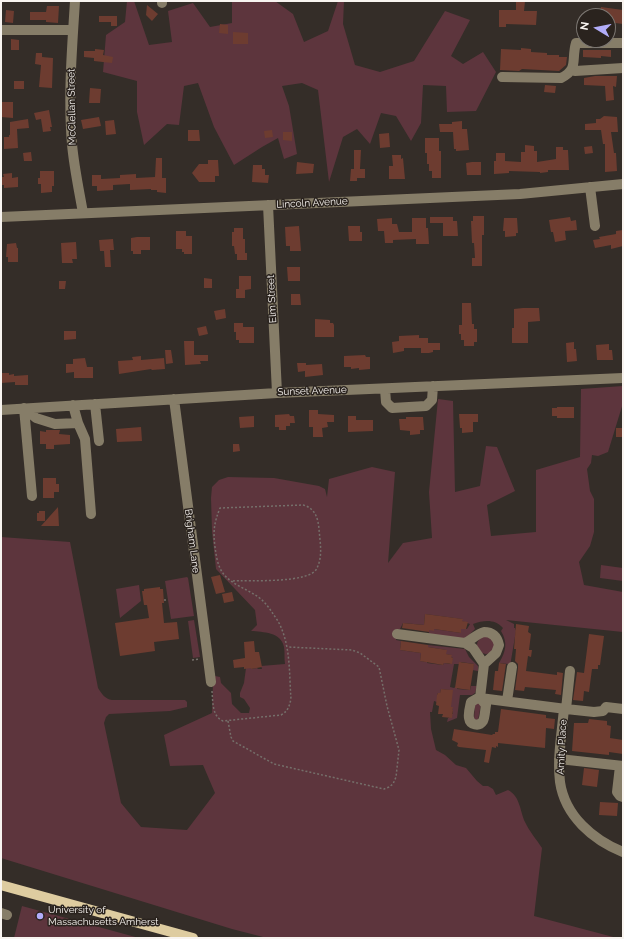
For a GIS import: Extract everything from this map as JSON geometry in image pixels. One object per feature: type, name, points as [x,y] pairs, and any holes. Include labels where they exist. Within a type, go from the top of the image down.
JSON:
[{"type":"main road","points":[[1,885],[193,938]]},
{"type":"street","name":"McClellan Street","points":[[75,1],[70,82],[71,131],[83,213]]},
{"type":"street","points":[[1,30],[73,30]]},
{"type":"street","points":[[502,77],[561,78],[574,68],[576,43],[623,43]]},
{"type":"street","points":[[575,71],[623,68]]},
{"type":"street","name":"Lincoln Avenue","points":[[1,217],[520,194],[623,184]]},
{"type":"street","points":[[590,188],[595,226]]},
{"type":"street","name":"Elm Street","points":[[268,205],[276,393]]},
{"type":"street","name":"Sunset Avenue","points":[[1,410],[276,393],[623,378]]},
{"type":"street","points":[[385,389],[386,402],[392,408],[426,406],[432,400],[434,386]]},
{"type":"street","name":"Brigham Lane","points":[[174,399],[211,682]]},
{"type":"street","points":[[95,404],[99,441]]},
{"type":"street","points":[[73,405],[78,423],[85,439],[91,514]]},
{"type":"street","points":[[24,408],[36,418],[55,424],[78,423]]},
{"type":"street","points":[[24,408],[32,496]]},
{"type":"street","points":[[465,643],[473,640],[478,634],[488,632],[496,636],[499,645],[496,653],[484,664],[480,698],[594,712],[603,711],[606,707],[623,709]]},
{"type":"street","points":[[397,634],[465,643],[472,648],[484,664]]},
{"type":"street","points":[[507,701],[512,667]]},
{"type":"street","name":"Amity Place","points":[[570,671],[559,759],[560,783],[571,811],[585,830],[606,845],[623,852]]},
{"type":"street","points":[[559,759],[621,766],[617,792],[620,796],[623,796]]},
{"type":"path","points":[[211,682],[216,715],[223,721],[281,716],[289,707],[291,699],[288,647],[279,623],[270,608],[262,600],[231,581],[220,568],[213,528],[214,521],[220,508],[303,505],[312,510],[317,517],[321,552],[317,569],[314,573],[290,580],[231,581]]},
{"type":"path","points":[[228,721],[231,737],[234,741],[274,764],[384,789],[393,784],[396,777],[399,750],[388,712],[379,667],[360,653],[352,650],[288,647]]},
{"type":"path","points":[[192,660],[201,659]]},
{"type":"shaded area","points":[[127,1],[134,1],[149,45],[172,42],[168,11],[193,3],[210,27],[232,23],[232,1],[275,1],[293,14],[304,42],[328,31],[338,1],[344,1],[343,24],[355,65],[380,72],[414,61],[445,11],[470,20],[451,56],[463,64],[483,52],[496,72],[476,111],[447,112],[446,86],[423,85],[421,123],[411,141],[396,116],[381,113],[370,144],[357,129],[343,137],[329,182],[318,90],[302,83],[282,86],[289,106],[297,154],[284,159],[278,138],[234,165],[214,127],[198,83],[184,86],[179,125],[167,124],[144,145],[137,112],[137,81],[103,72],[106,35],[125,22]]},
{"type":"shaded area","points":[[623,386],[623,403],[608,452],[598,456],[592,455],[591,463],[587,469],[590,491],[594,499],[594,532],[590,546],[579,562],[584,585],[623,592],[623,632],[506,620],[514,624],[516,631],[510,666],[508,664],[499,663],[505,651],[505,639],[501,631],[503,628],[496,623],[489,621],[473,624],[475,629],[465,639],[429,635],[429,630],[434,629],[461,633],[461,629],[467,629],[470,624],[462,621],[462,619],[425,614],[424,625],[403,623],[400,629],[398,629],[396,640],[401,641],[400,650],[421,653],[420,661],[443,665],[444,663],[450,664],[453,658],[451,655],[446,654],[446,650],[428,647],[428,645],[465,649],[469,657],[478,666],[478,671],[472,670],[474,664],[461,662],[460,664],[454,664],[450,687],[454,688],[457,686],[457,689],[470,690],[471,686],[477,686],[475,693],[472,695],[460,695],[457,718],[447,722],[450,714],[453,714],[450,690],[441,689],[440,693],[437,695],[437,702],[434,701],[432,712],[430,712],[431,729],[436,750],[445,755],[456,765],[466,768],[483,786],[488,786],[493,789],[496,795],[508,790],[515,796],[523,818],[542,848],[534,916],[617,938],[267,938],[232,929],[1,858],[1,537],[70,542],[98,688],[107,699],[185,700],[187,702],[187,707],[170,711],[109,714],[104,723],[121,803],[141,827],[187,830],[215,793],[203,765],[170,766],[164,735],[212,713],[213,683],[215,676],[220,677],[221,683],[231,693],[232,704],[241,713],[249,713],[250,708],[244,699],[240,697],[246,668],[262,669],[261,666],[285,664],[282,642],[279,638],[271,634],[251,631],[257,625],[255,610],[216,569],[212,531],[212,487],[219,480],[228,477],[274,478],[319,486],[325,489],[327,497],[329,479],[372,467],[395,472],[388,563],[403,543],[432,538],[429,492],[438,399],[453,401],[455,492],[480,486],[486,446],[497,447],[515,491],[487,505],[491,536],[536,532],[536,470],[580,457],[581,389]]},
{"type":"shaded area","points":[[601,565],[623,568],[623,581],[600,578]]},
{"type":"shaded area","points":[[187,577],[194,616],[171,619],[165,581]]},
{"type":"shaded area","points":[[139,585],[141,601],[120,618],[116,589]]},
{"type":"shaded area","points":[[194,620],[200,657],[193,658],[188,621]]},
{"type":"shaded area","points":[[486,636],[492,639],[495,645],[492,651],[486,654],[480,651],[477,645],[480,639]]},
{"type":"shaded area","points":[[477,702],[481,704],[478,720],[474,719],[475,704]]},
{"type":"shaded area","points":[[22,906],[139,938],[14,938]]},
{"type":"building","points":[[516,1],[525,1],[524,11],[537,11],[536,25],[506,24],[506,27],[499,27],[499,10],[516,10]]},
{"type":"building","points":[[147,5],[158,14],[152,21],[146,15]]},
{"type":"building","points":[[47,6],[59,6],[58,23],[46,22],[46,20],[30,20],[30,12],[46,12]]},
{"type":"building","points":[[616,9],[623,10],[623,24],[616,23]]},
{"type":"building","points":[[6,10],[14,11],[13,23],[5,22]]},
{"type":"building","points":[[99,16],[117,16],[117,26],[111,26],[111,22],[99,22]]},
{"type":"building","points":[[220,24],[228,25],[228,34],[219,33]]},
{"type":"building","points":[[233,32],[248,33],[248,44],[233,44]]},
{"type":"building","points":[[11,39],[19,40],[19,50],[11,50]]},
{"type":"building","points":[[521,48],[531,49],[531,52],[547,53],[547,55],[567,57],[566,65],[559,71],[522,69],[519,71],[500,70],[501,49],[521,50]]},
{"type":"building","points":[[95,49],[104,50],[103,55],[113,57],[112,63],[94,61],[94,58],[84,57],[84,51],[95,51]]},
{"type":"building","points":[[583,50],[611,50],[611,57],[583,57]]},
{"type":"building","points":[[36,53],[42,53],[42,57],[53,58],[52,88],[39,87],[41,65],[35,64]]},
{"type":"building","points":[[595,76],[617,76],[616,87],[613,86],[614,100],[606,101],[605,86],[584,85],[584,78]]},
{"type":"building","points":[[14,81],[24,81],[24,89],[14,89]]},
{"type":"building","points":[[545,85],[556,86],[555,93],[544,92]]},
{"type":"building","points":[[90,88],[101,89],[100,103],[89,103]]},
{"type":"building","points":[[1,102],[13,102],[13,118],[1,117]]},
{"type":"building","points":[[49,110],[52,127],[50,127],[51,131],[43,132],[41,119],[36,120],[34,113]]},
{"type":"building","points":[[604,116],[617,117],[618,132],[611,132],[614,153],[616,153],[617,171],[605,172],[605,144],[603,144],[601,130],[585,130],[585,124],[596,123],[596,119],[600,119]]},
{"type":"building","points":[[99,117],[101,126],[83,129],[81,120]]},
{"type":"building","points":[[28,119],[29,128],[17,129],[18,148],[4,149],[4,137],[9,137],[10,135],[10,122]]},
{"type":"building","points":[[114,120],[116,134],[106,135],[105,121]]},
{"type":"building","points":[[462,121],[462,129],[467,129],[469,150],[456,151],[456,149],[454,149],[453,132],[440,132],[439,124],[452,124],[452,122]]},
{"type":"building","points":[[188,130],[199,130],[200,141],[188,141]]},
{"type":"building","points":[[272,130],[273,137],[265,138],[264,131]]},
{"type":"building","points":[[283,132],[292,132],[292,141],[283,140]]},
{"type":"building","points":[[389,133],[390,147],[380,148],[379,134]]},
{"type":"building","points":[[425,138],[439,138],[439,151],[441,151],[441,178],[432,178],[432,171],[429,171],[429,164],[427,164],[427,153],[425,153]]},
{"type":"building","points":[[525,145],[534,146],[534,151],[537,151],[537,162],[556,159],[556,147],[563,147],[563,150],[568,150],[569,170],[548,170],[548,172],[540,173],[509,171],[509,173],[494,174],[494,161],[496,161],[496,153],[505,153],[505,161],[521,162],[521,152],[525,152]]},
{"type":"building","points":[[592,146],[593,153],[585,154],[584,147]]},
{"type":"building","points":[[354,150],[361,150],[360,169],[365,169],[365,178],[357,178],[357,181],[350,181],[351,169],[354,169]]},
{"type":"building","points":[[31,152],[32,161],[24,161],[23,153]]},
{"type":"building","points":[[392,155],[401,155],[401,159],[403,158],[405,179],[389,179],[389,166],[393,166]]},
{"type":"building","points":[[156,158],[162,158],[162,178],[166,178],[166,193],[157,192],[157,190],[151,189],[130,190],[130,184],[113,185],[113,190],[97,191],[97,186],[92,186],[92,175],[101,175],[101,179],[120,178],[120,175],[136,174],[136,178],[155,177]]},
{"type":"building","points":[[208,160],[218,160],[219,176],[215,176],[215,182],[199,182],[192,173],[199,164],[208,164]]},
{"type":"building","points":[[297,162],[314,164],[313,173],[296,174]]},
{"type":"building","points":[[481,162],[481,175],[467,175],[466,163]]},
{"type":"building","points":[[253,165],[262,165],[262,169],[265,169],[265,175],[269,175],[268,183],[252,182]]},
{"type":"building","points":[[40,171],[54,171],[54,186],[52,186],[52,192],[41,193],[41,184],[38,184]]},
{"type":"building","points":[[12,173],[12,178],[18,177],[18,187],[4,188],[4,185],[1,185],[1,177],[4,177],[3,174]]},
{"type":"building","points":[[473,216],[484,216],[484,235],[482,235],[482,266],[472,266],[472,258],[475,258],[474,243],[472,243],[471,221],[473,221]]},
{"type":"building","points":[[430,217],[453,217],[453,221],[457,221],[458,236],[443,236],[443,223],[430,223]]},
{"type":"building","points":[[570,217],[571,221],[576,220],[577,230],[565,231],[566,240],[555,242],[553,232],[551,232],[549,220]]},
{"type":"building","points":[[392,218],[392,224],[397,224],[399,232],[412,232],[412,218],[426,218],[429,244],[416,244],[416,239],[393,240],[393,243],[385,243],[384,231],[378,231],[377,219]]},
{"type":"building","points":[[504,218],[517,218],[518,233],[516,233],[516,236],[505,237],[505,231],[503,231]]},
{"type":"building","points":[[299,226],[301,251],[290,251],[290,246],[286,246],[285,227]]},
{"type":"building","points":[[348,226],[360,226],[362,241],[349,241]]},
{"type":"building","points":[[234,228],[243,228],[243,239],[245,239],[245,253],[247,253],[247,260],[237,260],[237,254],[235,254],[234,246],[232,246],[232,232],[234,232]]},
{"type":"building","points":[[623,230],[623,246],[611,249],[611,245],[595,248],[593,240],[600,239],[599,237],[616,234],[616,231]]},
{"type":"building","points":[[176,231],[186,231],[186,236],[192,236],[192,254],[184,254],[182,249],[176,249]]},
{"type":"building","points":[[150,237],[150,250],[141,250],[141,254],[133,254],[133,251],[131,251],[131,238]]},
{"type":"building","points":[[113,239],[114,250],[110,250],[111,267],[105,267],[104,251],[100,251],[99,240]]},
{"type":"building","points":[[76,242],[77,259],[72,259],[73,263],[62,263],[61,243]]},
{"type":"building","points":[[16,243],[18,248],[18,262],[8,262],[8,257],[6,257],[7,244]]},
{"type":"building","points":[[287,267],[300,267],[300,281],[288,281]]},
{"type":"building","points":[[239,276],[251,276],[251,289],[245,290],[245,298],[236,298],[236,289],[239,289]]},
{"type":"building","points":[[204,278],[212,279],[212,288],[204,288]]},
{"type":"building","points":[[59,281],[66,281],[65,289],[59,289]]},
{"type":"building","points":[[291,294],[300,294],[301,305],[291,305]]},
{"type":"building","points":[[462,303],[471,303],[472,324],[474,324],[474,329],[477,329],[477,342],[474,342],[474,346],[464,346],[464,340],[461,340],[461,334],[459,334],[459,325],[462,325]]},
{"type":"building","points":[[539,308],[540,321],[528,322],[528,343],[512,343],[514,309]]},
{"type":"building","points":[[225,309],[226,318],[216,320],[214,311]]},
{"type":"building","points":[[315,319],[330,320],[330,323],[333,323],[334,325],[334,337],[315,337]]},
{"type":"building","points":[[234,323],[243,323],[243,327],[254,327],[254,343],[239,343],[239,340],[236,340]]},
{"type":"building","points":[[206,326],[208,334],[199,336],[197,328]]},
{"type":"building","points":[[64,331],[76,331],[76,339],[64,340]]},
{"type":"building","points":[[419,335],[419,338],[428,338],[428,343],[440,343],[440,350],[433,350],[433,352],[429,353],[421,353],[421,348],[404,348],[404,351],[393,353],[392,342],[399,341],[399,336]]},
{"type":"building","points":[[184,341],[194,341],[194,355],[208,355],[208,361],[200,361],[201,364],[185,365]]},
{"type":"building","points":[[574,342],[577,361],[567,362],[566,343]]},
{"type":"building","points":[[609,344],[609,350],[612,350],[613,360],[597,360],[596,345]]},
{"type":"building","points":[[165,350],[171,350],[173,363],[166,364]]},
{"type":"building","points":[[365,355],[366,357],[370,357],[370,369],[359,370],[359,368],[351,369],[351,367],[344,367],[344,356]]},
{"type":"building","points":[[141,356],[141,360],[164,358],[165,369],[151,369],[119,374],[118,361],[133,360],[132,357]]},
{"type":"building","points":[[85,358],[87,367],[93,367],[93,378],[74,378],[74,372],[66,373],[66,364],[73,364],[73,359]]},
{"type":"building","points":[[297,363],[306,363],[306,365],[322,364],[323,375],[305,377],[305,371],[298,372]]},
{"type":"building","points":[[1,373],[9,373],[9,375],[14,374],[14,376],[28,375],[28,385],[15,385],[15,382],[1,383]]},
{"type":"building","points":[[574,407],[574,418],[557,418],[557,416],[552,416],[552,408]]},
{"type":"building","points":[[309,410],[318,410],[318,414],[334,415],[334,422],[327,422],[328,427],[322,428],[323,437],[313,437],[313,427],[309,427]]},
{"type":"building","points":[[289,414],[290,416],[294,416],[295,423],[290,423],[290,426],[286,426],[286,430],[279,430],[279,427],[275,427],[275,415]]},
{"type":"building","points":[[459,414],[478,414],[478,422],[473,422],[473,432],[462,433]]},
{"type":"building","points":[[254,416],[254,427],[240,428],[239,417]]},
{"type":"building","points":[[348,416],[356,416],[356,420],[373,420],[373,431],[348,432]]},
{"type":"building","points":[[406,417],[423,417],[424,430],[420,430],[420,434],[410,435],[410,431],[400,430],[399,419],[406,419]]},
{"type":"building","points":[[141,427],[142,441],[117,442],[116,429]]},
{"type":"building","points":[[616,428],[623,428],[623,437],[616,437]]},
{"type":"building","points":[[46,430],[60,430],[59,434],[70,435],[70,444],[54,445],[54,449],[46,449],[46,444],[40,444],[40,431],[46,432]]},
{"type":"building","points":[[233,444],[239,444],[240,451],[233,452]]},
{"type":"building","points":[[43,478],[56,478],[56,484],[59,484],[59,492],[54,492],[54,498],[43,498]]},
{"type":"building","points":[[58,507],[59,526],[41,526]]},
{"type":"building","points":[[39,511],[45,511],[45,521],[37,521],[37,513],[39,513]]},
{"type":"building","points":[[220,575],[225,592],[216,594],[211,577]]},
{"type":"building","points":[[160,587],[160,589],[163,589],[164,603],[162,603],[164,623],[177,622],[179,639],[154,642],[155,651],[120,656],[115,623],[149,618],[147,605],[144,605],[142,591],[144,591],[144,589]]},
{"type":"building","points":[[232,592],[234,601],[224,603],[222,594]]},
{"type":"building","points":[[425,614],[463,619],[462,621],[468,622],[466,629],[461,629],[461,633],[434,629],[434,631],[429,630],[429,632],[402,628],[403,623],[424,625]]},
{"type":"building","points":[[516,624],[529,626],[528,632],[531,634],[529,650],[532,650],[531,657],[528,656],[526,671],[557,675],[557,672],[563,673],[561,695],[555,694],[556,690],[525,687],[524,691],[515,690],[518,668],[518,664],[515,661],[516,649],[514,649]]},
{"type":"building","points":[[589,634],[604,636],[600,665],[598,665],[598,669],[592,669],[589,692],[584,691],[583,701],[573,700],[577,672],[584,673]]},
{"type":"building","points":[[254,641],[255,652],[259,652],[262,667],[251,669],[244,669],[244,667],[234,668],[233,660],[245,658],[244,642]]},
{"type":"building","points":[[401,641],[428,645],[428,647],[447,650],[446,654],[452,655],[452,664],[444,663],[443,665],[420,661],[421,653],[400,650]]},
{"type":"building","points":[[459,662],[474,664],[470,690],[455,688]]},
{"type":"building","points":[[499,663],[506,664],[502,691],[493,690],[495,671],[498,671]]},
{"type":"building","points":[[441,689],[453,690],[451,707],[453,707],[452,718],[442,717],[443,714],[438,714],[439,706],[436,705],[437,695],[440,693]]},
{"type":"building","points":[[501,709],[546,715],[546,718],[555,719],[554,729],[546,728],[545,748],[498,743],[498,747],[492,747],[489,763],[484,762],[486,750],[459,747],[457,746],[458,743],[452,740],[454,729],[492,735],[495,734],[495,732],[498,732]]},
{"type":"building","points":[[589,719],[607,721],[607,725],[611,726],[610,738],[623,740],[623,754],[609,752],[609,755],[572,751],[574,723],[588,723]]},
{"type":"building","points":[[584,768],[599,770],[597,787],[582,785]]},
{"type":"building","points":[[600,802],[618,803],[617,816],[599,815]]},
{"type":"place","name":"University of Massachusetts Amherst","points":[[40,916]]}]
